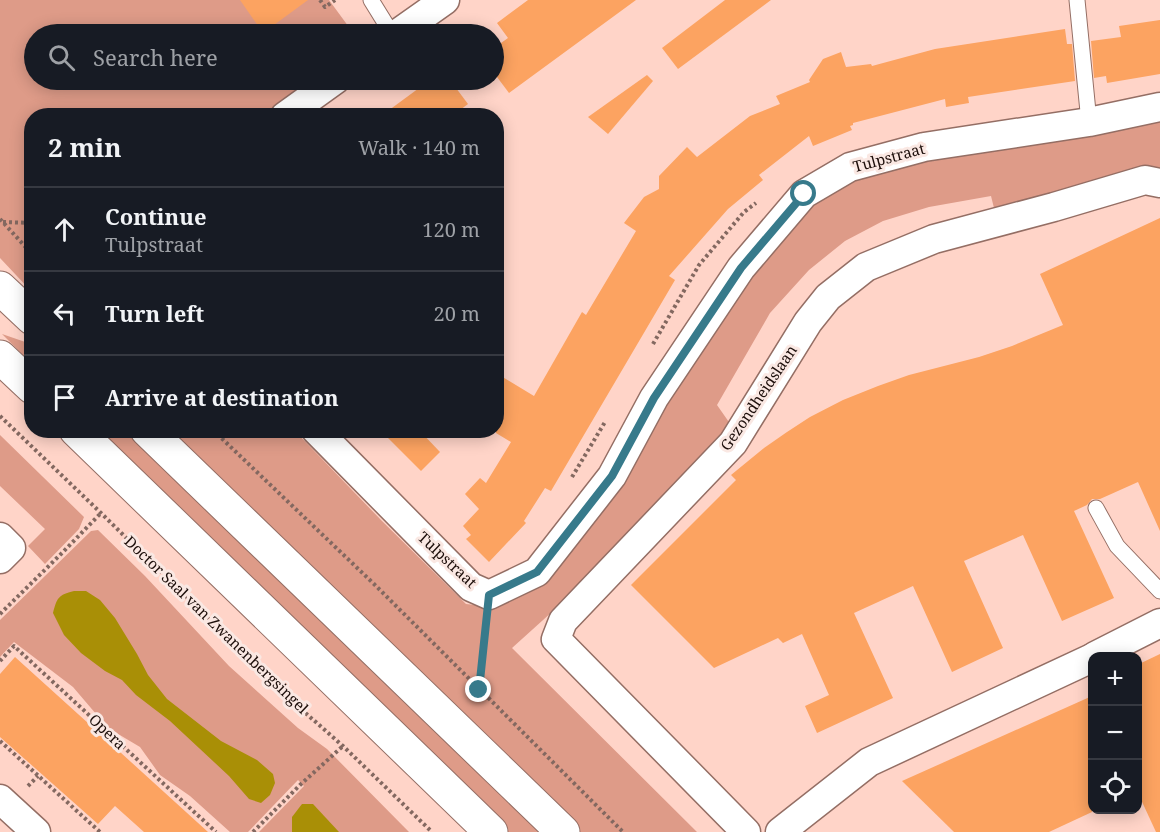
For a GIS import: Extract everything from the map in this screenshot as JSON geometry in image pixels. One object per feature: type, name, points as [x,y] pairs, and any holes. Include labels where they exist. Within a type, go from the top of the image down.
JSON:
[{"type":"main road","points":[[0,288],[24,310]]},
{"type":"main road","points":[[0,357],[24,380]]},
{"type":"main road","points":[[84,438],[491,832]]},
{"type":"main road","points":[[155,438],[563,832]]},
{"type":"street","points":[[412,24],[445,0]]},
{"type":"street","points":[[296,108],[321,90]]},
{"type":"street","name":"Tulpstraat","points":[[324,438],[471,587],[489,595],[537,572],[612,476],[654,398],[741,268],[804,194],[850,167],[924,147],[1089,122],[1160,107]]},
{"type":"street","name":"Gezondheidslaan","points":[[746,832],[556,639],[563,621],[733,443],[815,314],[828,297],[866,267],[934,239],[1145,180],[1160,183]]},
{"type":"street","points":[[0,537],[11,548],[0,559]]},
{"type":"street","points":[[1104,652],[1160,623]]},
{"type":"street","points":[[780,832],[869,762],[1088,660]]},
{"type":"street","points":[[0,799],[36,832]]},
{"type":"lane","points":[[371,0],[386,24]]},
{"type":"lane","points":[[1077,0],[1089,122]]},
{"type":"lane","points":[[1096,508],[1117,546],[1160,591]]},
{"type":"path","points":[[320,0],[325,7],[334,0]]},
{"type":"path","points":[[2,221],[24,223]]},
{"type":"path","points":[[2,221],[24,245]]},
{"type":"path","name":"Doctor Saal van Zwanenbergsingel","points":[[0,416],[293,702],[343,746],[432,832]]},
{"type":"path","points":[[221,438],[374,584],[623,832]]},
{"type":"path","points":[[0,614],[101,513]]},
{"type":"path","points":[[479,690],[489,595]]},
{"type":"path","name":"Opera","points":[[0,662],[14,646],[216,832]]},
{"type":"path","points":[[0,741],[100,832]]},
{"type":"path","points":[[253,832],[343,746]]},
{"type":"shaded area","points":[[0,0],[329,0],[347,24],[24,24],[24,90],[304,90],[280,108],[24,108],[24,284],[0,258]]},
{"type":"shaded area","points":[[1160,117],[1160,171],[996,216],[991,196],[929,207],[883,221],[845,241],[809,270],[770,313],[717,405],[731,425],[655,519],[512,648],[697,832],[578,832],[171,438],[302,438],[466,604],[494,607],[528,591],[724,299],[780,230],[834,188],[896,163]]},
{"type":"shaded area","points":[[2,334],[24,342],[24,356]]},
{"type":"shaded area","points":[[0,435],[84,517],[79,529],[45,564],[28,546],[45,529],[0,486]]},
{"type":"shaded area","points":[[106,438],[134,438],[551,832],[504,832]]},
{"type":"shaded area","points":[[98,530],[145,576],[229,666],[298,728],[327,749],[409,832],[259,832],[304,786],[298,780],[248,832],[230,832],[190,796],[160,775],[140,747],[108,728],[73,687],[14,642],[0,657],[0,620],[91,531]]},
{"type":"shaded area","points":[[74,591],[86,591],[100,600],[115,618],[148,675],[167,699],[221,741],[257,760],[273,774],[275,783],[270,795],[261,803],[249,799],[229,776],[170,721],[136,695],[122,680],[105,671],[81,653],[64,635],[53,613],[59,598]]},
{"type":"shaded area","points":[[302,804],[313,804],[339,832],[292,832],[292,817]]},
{"type":"building","points":[[240,0],[308,0],[275,24],[257,24]]},
{"type":"building","points":[[528,0],[636,0],[509,93],[504,86],[504,41],[508,38],[504,33],[504,24],[497,23]]},
{"type":"building","points":[[725,0],[771,0],[678,69],[662,48]]},
{"type":"building","points":[[1160,20],[1160,74],[1107,83],[1106,76],[1094,78],[1091,41],[1121,37],[1119,26]]},
{"type":"building","points":[[1065,29],[1067,44],[1072,44],[1075,81],[968,97],[969,103],[946,107],[945,99],[853,123],[850,126],[852,130],[813,146],[809,136],[759,175],[763,180],[728,209],[669,276],[675,280],[551,491],[545,488],[524,521],[526,523],[489,562],[466,539],[471,535],[463,526],[479,509],[465,494],[480,478],[486,483],[511,442],[504,438],[504,378],[534,396],[582,312],[586,315],[636,231],[624,223],[644,197],[659,189],[659,176],[687,147],[697,157],[750,116],[780,104],[776,96],[810,82],[809,80],[823,59],[841,52],[846,67],[871,64],[872,66],[935,49]]},
{"type":"building","points":[[647,75],[653,81],[608,134],[588,117]]},
{"type":"building","points":[[416,90],[458,90],[468,104],[463,108],[392,108]]},
{"type":"building","points":[[1160,218],[1160,531],[1138,482],[1100,499],[1092,499],[1087,505],[1074,511],[1114,598],[1062,621],[1023,535],[964,561],[1003,648],[952,672],[913,586],[854,613],[893,698],[817,733],[805,706],[829,695],[802,634],[783,643],[778,638],[714,668],[631,585],[736,480],[731,475],[787,432],[843,400],[878,386],[909,375],[979,357],[1063,325],[1040,274]]},
{"type":"building","points":[[388,438],[427,438],[440,452],[421,471]]},
{"type":"building","points":[[1160,654],[1160,832],[1156,832],[1142,802],[1142,663]]},
{"type":"building","points":[[15,657],[208,832],[144,832],[115,806],[98,824],[0,737],[0,674]]},
{"type":"building","points":[[1088,698],[1088,814],[1049,832],[954,832],[902,781]]},
{"type":"route","points":[[479,690],[489,595],[537,572],[612,476],[654,398],[741,268],[804,194]]}]
